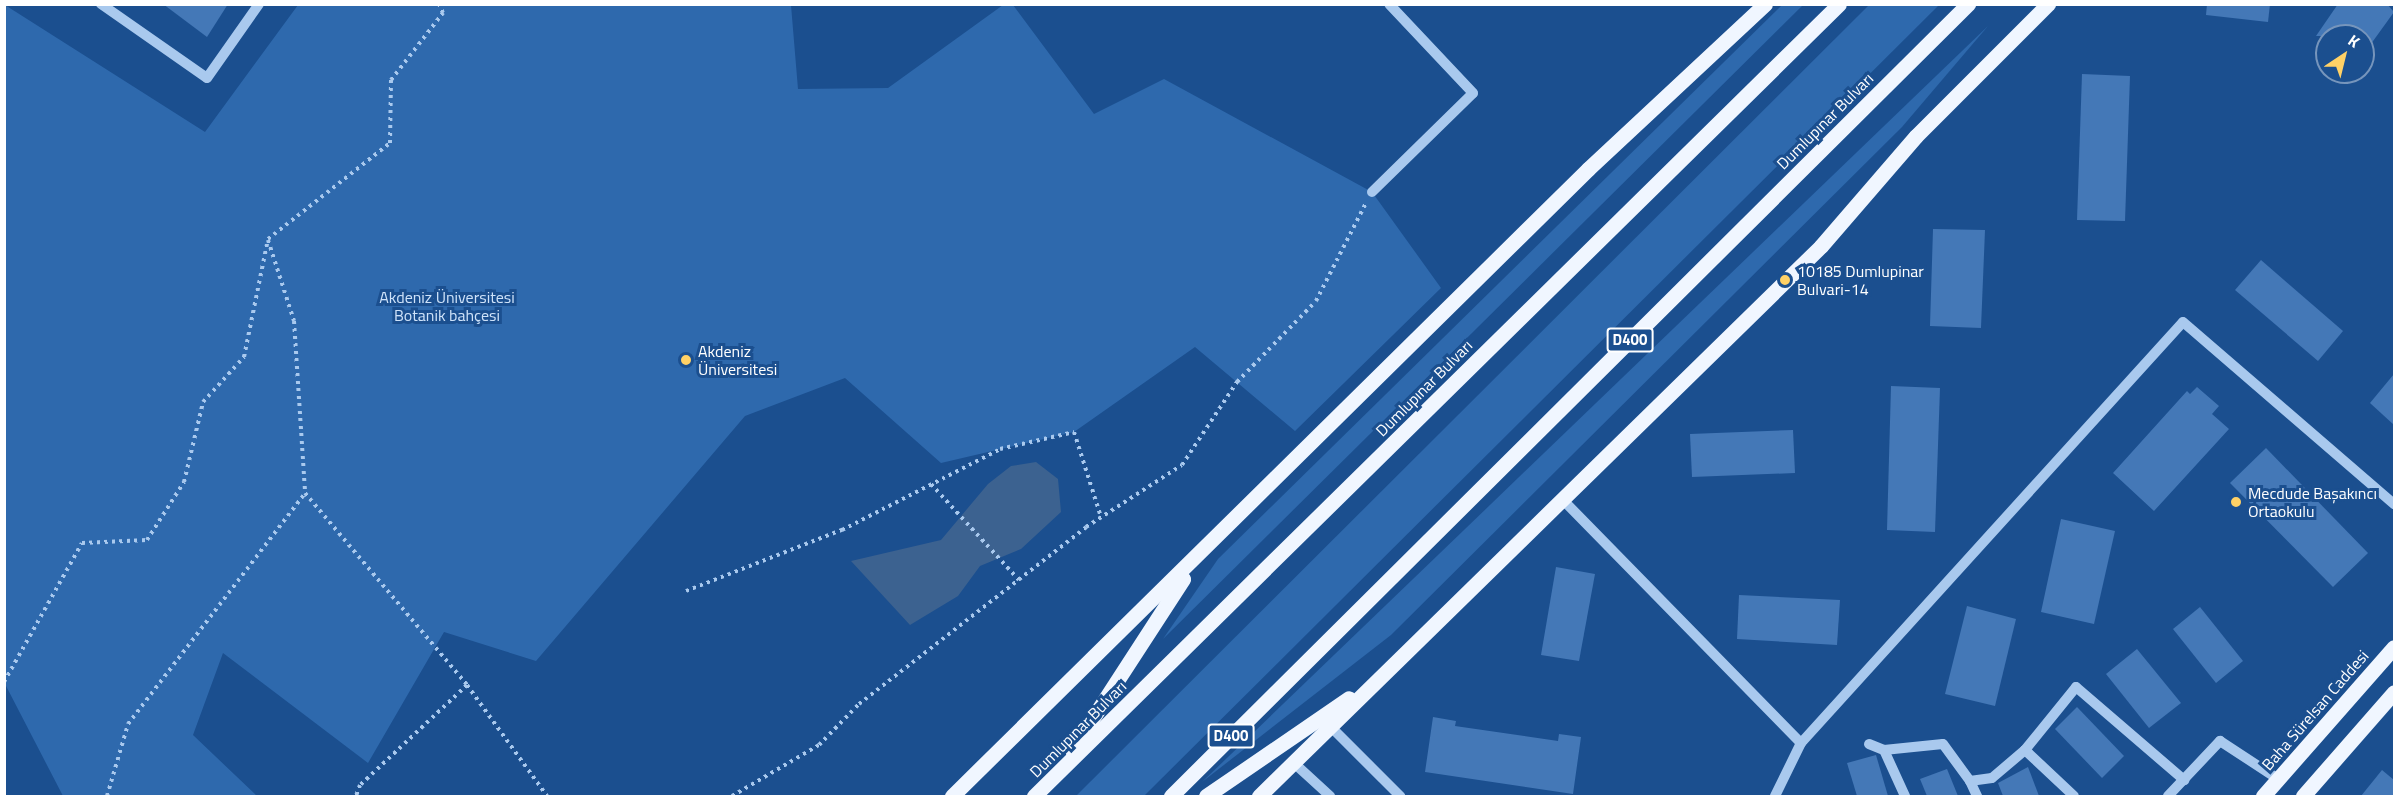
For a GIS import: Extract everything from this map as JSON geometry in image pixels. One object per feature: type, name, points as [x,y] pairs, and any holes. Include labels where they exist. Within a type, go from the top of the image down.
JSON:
[{"type":"main road","points":[[952,796],[1579,177],[1766,4]]},
{"type":"main road","name":"Dumlupınar Bulvarı","points":[[1034,796],[1839,4]]},
{"type":"main road","name":"Dumlupınar Bulvarı","points":[[1171,796],[1968,4]]},
{"type":"main road","points":[[1260,796],[1821,246],[1916,136],[2048,4]]},
{"type":"main road","points":[[1056,775],[1199,553]]},
{"type":"main road","name":"Baha Sürelsan Caddesi","points":[[2263,796],[2394,647]]},
{"type":"main road","points":[[1206,796],[1384,675]]},
{"type":"main road","points":[[2303,796],[2394,692]]},
{"type":"street","points":[[102,4],[207,78],[259,4]]},
{"type":"street","points":[[1372,192],[1473,93],[1389,4]]},
{"type":"street","points":[[1775,796],[1801,743],[2183,322],[2394,504]]},
{"type":"street","points":[[1563,500],[1801,743]]},
{"type":"street","points":[[1970,781],[1992,778],[2025,750],[2076,687],[2184,780]]},
{"type":"street","points":[[1331,727],[1400,796]]},
{"type":"street","points":[[2168,796],[2220,741],[2278,779]]},
{"type":"street","points":[[1869,744],[1884,750],[1943,744],[1970,781],[1977,796]]},
{"type":"street","points":[[1884,750],[1905,796]]},
{"type":"street","points":[[2025,750],[2074,796]]},
{"type":"street","points":[[1294,763],[1330,796]]},
{"type":"path","points":[[4,682],[82,543],[147,540],[184,482],[203,402],[244,357],[268,239],[390,143],[391,80],[443,13],[439,4]]},
{"type":"path","points":[[732,796],[819,745],[859,704],[1019,580],[1101,518],[1182,465],[1237,382],[1316,301],[1372,192]]},
{"type":"path","points":[[268,239],[294,321],[305,493],[467,685],[547,796]]},
{"type":"path","points":[[686,591],[842,530],[1000,449],[1074,432],[1101,518]]},
{"type":"path","points":[[931,484],[1019,580]]},
{"type":"path","points":[[107,796],[128,724],[305,493]]},
{"type":"path","points":[[356,796],[360,785],[467,685]]},
{"type":"green space","name":"Akdeniz Üniversitesi Botanik bahçesi","points":[[5,5],[205,132],[298,5],[791,5],[798,89],[888,88],[1003,5],[1013,5],[1094,114],[1164,79],[1372,192],[1441,288],[1295,431],[1195,347],[1074,432],[941,463],[845,378],[745,416],[536,661],[444,632],[368,763],[223,653],[193,735],[257,796],[63,796],[5,684]]},
{"type":"green space","points":[[1782,5],[1803,5],[1163,639],[1218,559]]},
{"type":"green space","points":[[1869,5],[1939,5],[1144,796],[1076,796]]},
{"type":"green space","points":[[1988,26],[1902,127],[1391,635],[1202,782]]},
{"type":"shaded area","points":[[1036,462],[1058,479],[1061,512],[1021,549],[980,566],[958,596],[910,625],[851,561],[941,540],[988,484],[1011,466]]},
{"type":"building","points":[[163,4],[228,4],[207,37]]},
{"type":"building","points":[[2207,4],[2270,4],[2268,22],[2206,15]]},
{"type":"building","points":[[2338,4],[2387,4],[2394,12],[2375,38],[2375,24],[2324,24]]},
{"type":"building","points":[[2082,74],[2130,76],[2125,221],[2077,220]]},
{"type":"building","points":[[1933,229],[1985,230],[1981,328],[1930,326]]},
{"type":"building","points":[[2261,260],[2343,331],[2318,361],[2235,290]]},
{"type":"building","points":[[2394,374],[2394,425],[2370,403]]},
{"type":"building","points":[[1891,386],[1940,388],[1935,532],[1887,530]]},
{"type":"building","points":[[2197,387],[2219,406],[2212,414],[2229,429],[2154,511],[2113,473],[2187,391],[2190,394]]},
{"type":"building","points":[[1793,430],[1795,473],[1692,477],[1690,434]]},
{"type":"building","points":[[2266,448],[2368,553],[2333,587],[2230,483]]},
{"type":"building","points":[[2061,519],[2115,531],[2094,624],[2041,612]]},
{"type":"building","points":[[1556,567],[1595,574],[1579,661],[1541,655]]},
{"type":"building","points":[[1739,595],[1840,600],[1837,645],[1737,639]]},
{"type":"building","points":[[1967,606],[2016,619],[1995,706],[1945,694]]},
{"type":"building","points":[[2200,607],[2243,661],[2216,683],[2173,629]]},
{"type":"building","points":[[2137,649],[2181,703],[2149,728],[2106,674]]},
{"type":"building","points":[[2077,707],[2124,756],[2102,778],[2055,729]]},
{"type":"building","points":[[1433,717],[1456,721],[1455,726],[1558,741],[1559,734],[1581,737],[1573,794],[1425,772]]},
{"type":"building","points":[[1876,755],[1888,796],[1857,796],[1847,763]]},
{"type":"building","points":[[2028,767],[2039,796],[2003,796],[1998,783]]},
{"type":"building","points":[[1947,769],[1958,796],[1927,796],[1920,779]]},
{"type":"building","points":[[2382,770],[2394,780],[2394,796],[2361,796]]},
{"type":"place","name":"10185 Dumlupinar Bulvari-14","points":[[1785,280]]},
{"type":"place","name":"Akdeniz Üniversitesi","points":[[686,360]]},
{"type":"place","name":"Mecdude Başakıncı Ortaokulu","points":[[2236,502]]}]
